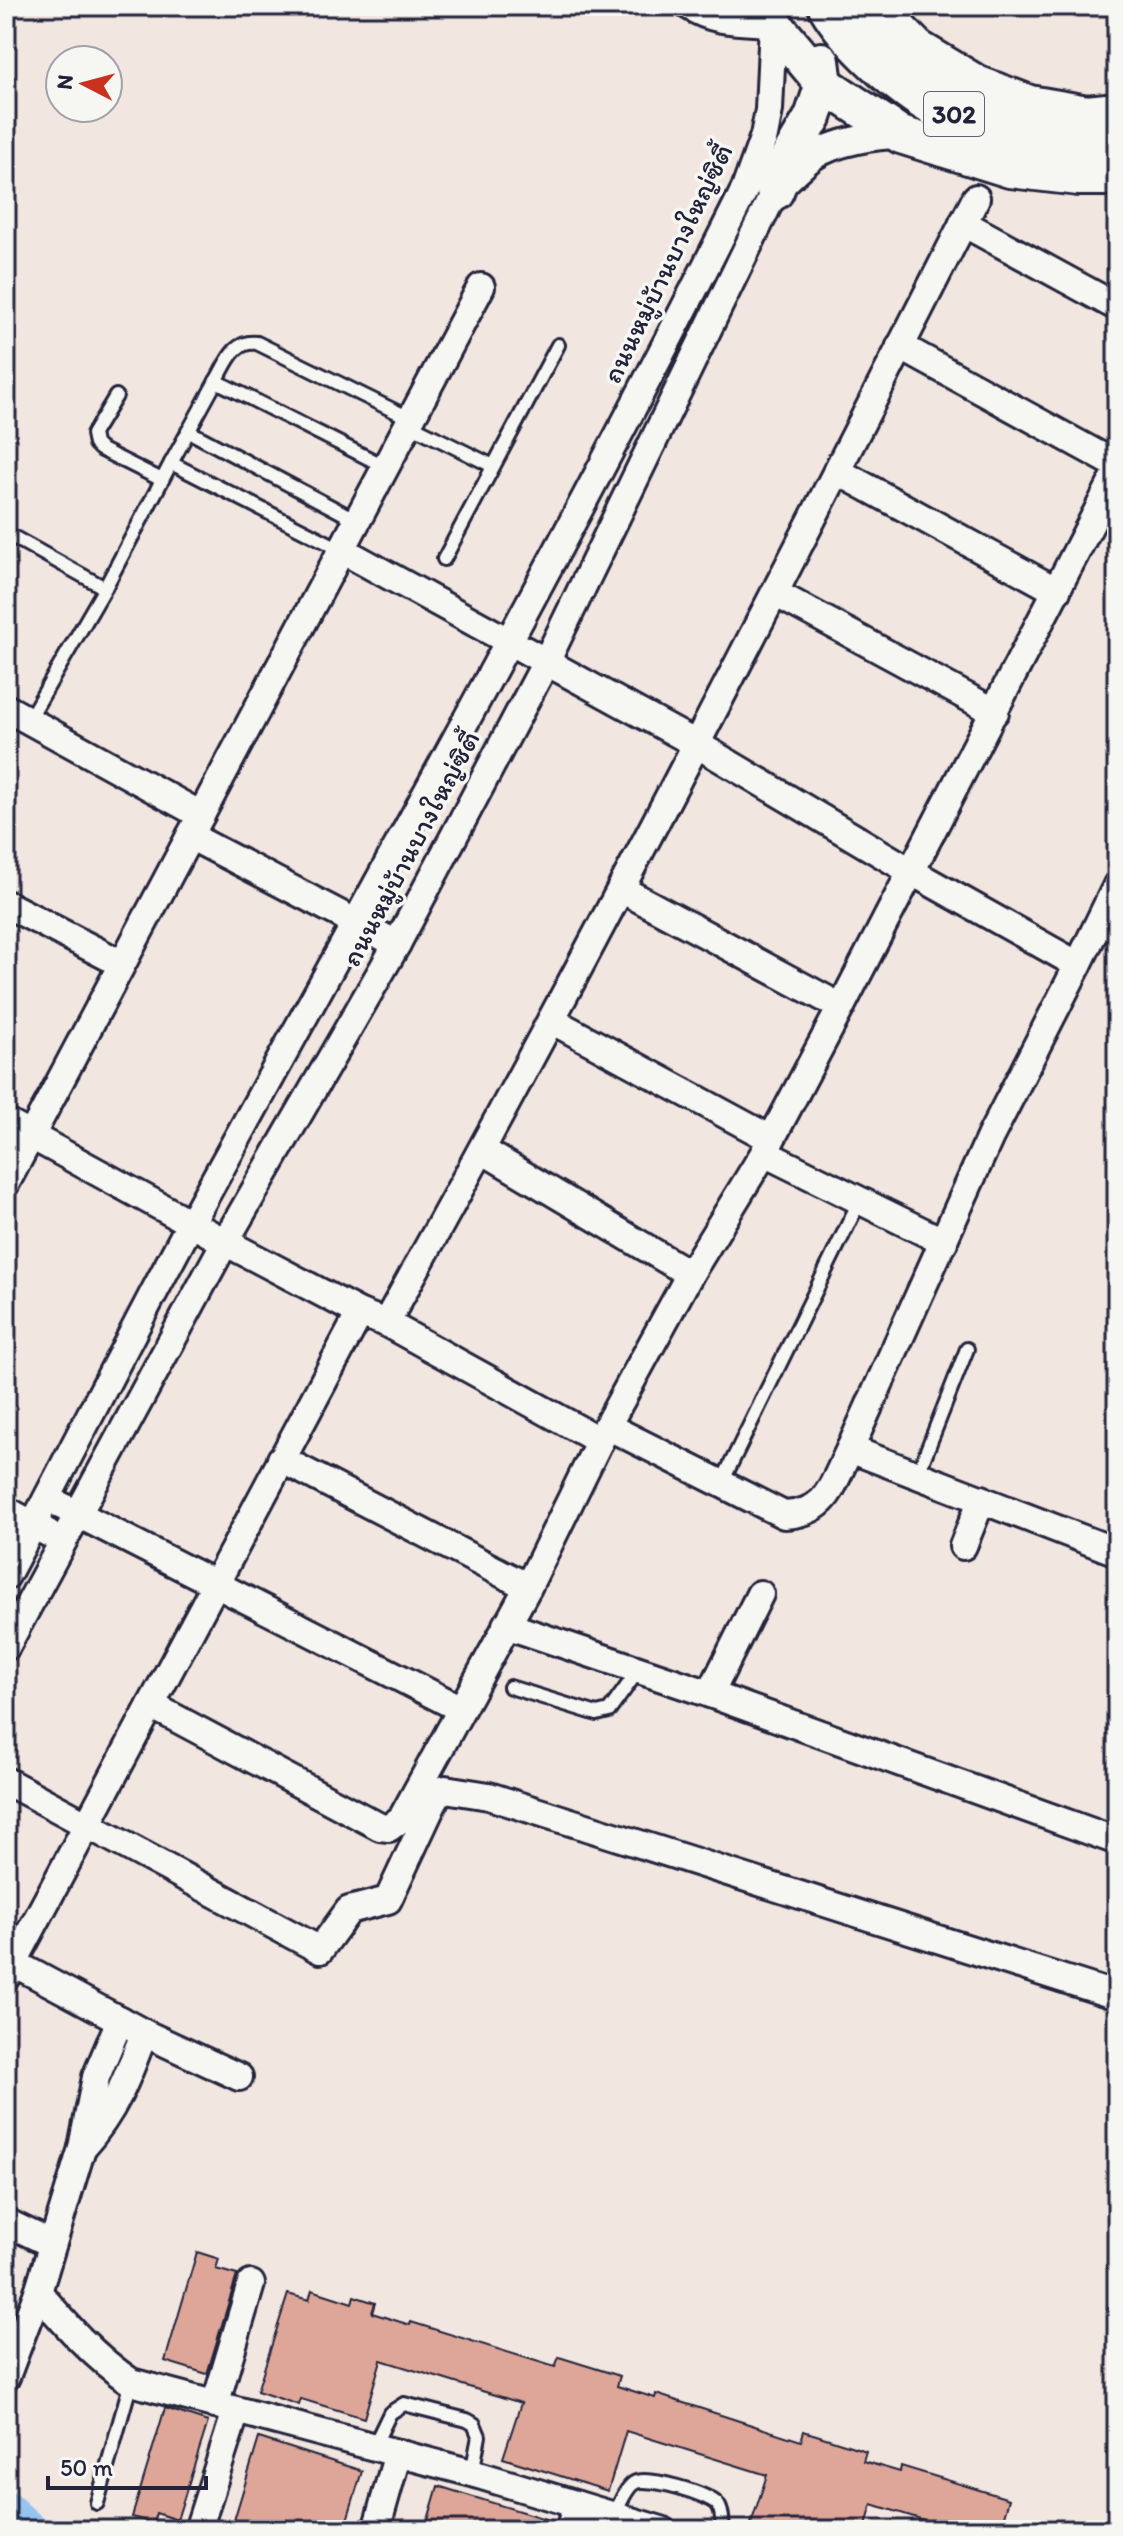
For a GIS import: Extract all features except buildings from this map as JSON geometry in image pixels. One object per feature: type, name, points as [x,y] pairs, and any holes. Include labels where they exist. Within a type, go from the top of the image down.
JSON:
[{"type":"main road","name":"302","points":[[829,6],[839,23],[884,68],[936,107],[1005,133],[1079,148],[1117,149]]},
{"type":"main road","points":[[873,6],[916,50],[976,86],[1029,106],[1087,116],[1117,113]]},
{"type":"main road","points":[[775,191],[786,163],[813,117],[824,84],[821,62],[778,12]]},
{"type":"main road","points":[[824,84],[901,135],[1010,169],[1079,177],[1117,177]]},
{"type":"street","points":[[689,6],[723,20],[778,12]]},
{"type":"street","name":"ถนนหมู่บ้านบางใหญ่ซิตี้","points":[[6,1576],[191,1223],[509,643],[745,189],[764,136],[769,110],[778,12]]},
{"type":"street","name":"ถนนหมู่บ้านบางใหญ่ซิตี้","points":[[6,1647],[225,1242],[397,944],[546,662],[775,191],[814,156],[826,150],[881,135],[901,135]]},
{"type":"street","points":[[386,1323],[698,745],[976,198]]},
{"type":"street","points":[[963,223],[1117,307]]},
{"type":"street","points":[[6,1183],[481,287]]},
{"type":"street","points":[[900,346],[1117,465]]},
{"type":"street","points":[[837,471],[1057,591]]},
{"type":"street","points":[[151,1705],[380,1827],[389,1828],[402,1818],[528,1587],[603,1433],[690,1274],[767,1146],[841,1007],[1117,473]]},
{"type":"street","points":[[342,550],[698,745],[912,872],[1078,965]]},
{"type":"street","points":[[775,593],[995,712]]},
{"type":"street","points":[[17,714],[195,826],[357,924],[397,944]]},
{"type":"street","points":[[6,1122],[360,1313],[386,1323],[603,1433],[784,1515],[801,1514],[814,1510],[824,1499],[850,1449],[990,1137],[1117,885]]},
{"type":"street","points":[[621,889],[841,1007]]},
{"type":"street","points":[[6,904],[122,964]]},
{"type":"street","points":[[551,1020],[860,1200],[944,1242]]},
{"type":"street","points":[[482,1150],[690,1274]]},
{"type":"street","points":[[239,2077],[8,1966],[87,1825],[360,1313]]},
{"type":"street","points":[[850,1449],[1117,1552]]},
{"type":"street","points":[[281,1459],[528,1587]]},
{"type":"street","points":[[48,1498],[461,1709]]},
{"type":"street","points":[[963,1546],[982,1499]]},
{"type":"street","points":[[6,1510],[63,1541]]},
{"type":"street","points":[[710,1694],[760,1594]]},
{"type":"street","points":[[506,1625],[710,1694],[1117,1841]]},
{"type":"street","points":[[6,1781],[320,1950],[349,1910],[388,1900],[437,1795],[445,1789],[454,1789],[489,1796],[1117,1996]]},
{"type":"street","points":[[6,2377],[38,2292],[82,2148],[96,2077],[120,2020]]},
{"type":"street","points":[[82,2148],[104,2124],[122,2091],[144,2033]]},
{"type":"street","points":[[6,2222],[52,2244]]},
{"type":"street","points":[[200,2524],[251,2284]]},
{"type":"street","points":[[38,2292],[85,2346],[131,2382],[472,2473],[573,2518],[614,2516],[661,2530]]},
{"type":"street","points":[[376,2530],[386,2450]]},
{"type":"lane","points":[[17,714],[105,588],[216,381],[236,348],[245,342],[257,343],[493,466]]},
{"type":"lane","points":[[444,559],[558,345]]},
{"type":"lane","points":[[216,381],[386,467]]},
{"type":"lane","points":[[116,396],[93,434],[95,444],[162,480]]},
{"type":"lane","points":[[188,431],[358,521]]},
{"type":"lane","points":[[171,463],[342,550]]},
{"type":"lane","points":[[6,533],[105,588]]},
{"type":"lane","points":[[721,1484],[860,1200]]},
{"type":"lane","points":[[918,1473],[967,1349]]},
{"type":"lane","points":[[510,1687],[597,1714],[609,1711],[638,1671]]},
{"type":"lane","points":[[97,2503],[131,2382]]},
{"type":"lane","points":[[386,2450],[390,2413],[404,2404],[467,2420],[474,2424],[479,2436],[472,2473]]},
{"type":"lane","points":[[614,2516],[631,2485],[651,2480],[717,2503],[722,2512],[723,2530]]},
{"type":"waterway","points":[[6,2510],[28,2530]]}]
